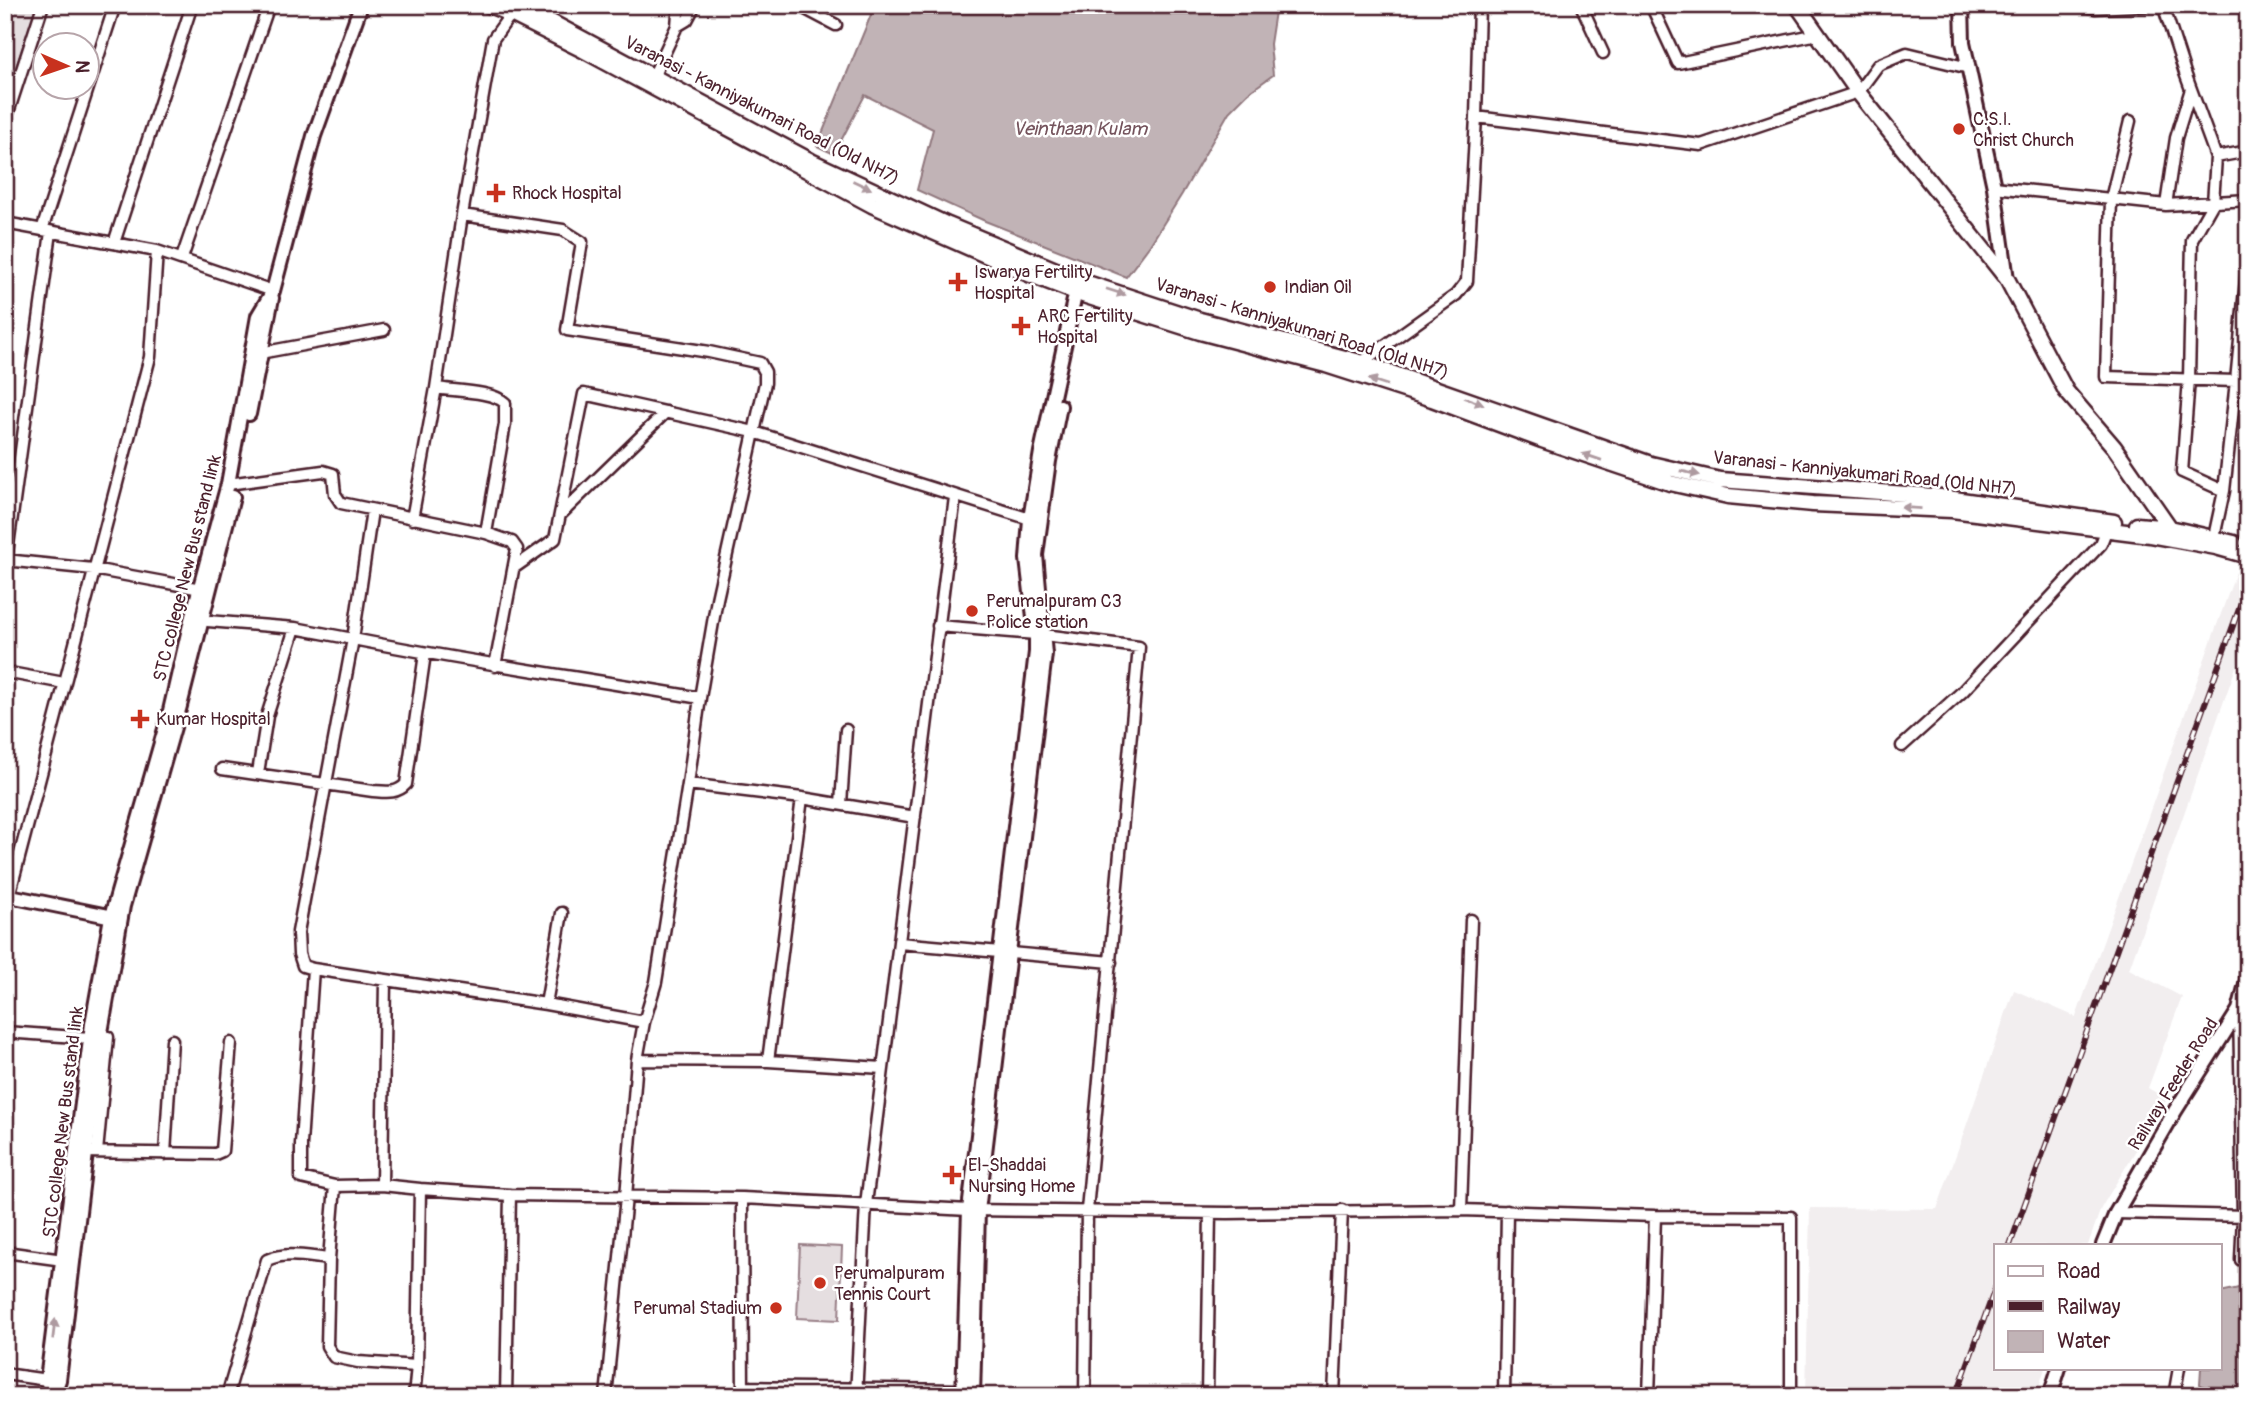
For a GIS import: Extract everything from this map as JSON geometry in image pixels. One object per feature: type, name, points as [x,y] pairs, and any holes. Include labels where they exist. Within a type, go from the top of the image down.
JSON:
[{"type":"main road","name":"Varanasi - Kanniyakumari Road (Old NH7)","points":[[489,5],[515,8],[811,161],[1081,287]]},
{"type":"main road","points":[[1797,5],[1858,92],[2007,279],[2066,391],[2114,447],[2170,528]]},
{"type":"main road","name":"Varanasi - Kanniyakumari Road (Old NH7)","points":[[515,8],[872,205],[1031,275],[1200,320],[1651,464],[1720,480],[1933,496],[2064,513],[2102,521],[2170,528],[2248,547]]},
{"type":"main road","name":"Varanasi - Kanniyakumari Road (Old NH7)","points":[[1357,368],[1542,440],[1670,484],[1716,493],[1813,503],[1952,510],[2150,535],[2248,556]]},
{"type":"street","points":[[5,122],[43,5]]},
{"type":"street","points":[[116,5],[46,231],[6,560],[93,569],[201,589]]},
{"type":"street","points":[[114,243],[192,5]]},
{"type":"street","points":[[182,258],[268,5]]},
{"type":"street","name":"STC college New Bus stand link","points":[[53,1396],[47,1380],[63,1260],[87,1152],[90,1038],[116,918],[196,620],[201,589],[232,484],[258,316],[273,291],[314,136],[361,5]]},
{"type":"street","points":[[653,77],[677,26],[682,5]]},
{"type":"street","points":[[677,26],[687,20],[695,5]]},
{"type":"street","points":[[797,5],[836,25]]},
{"type":"street","points":[[1357,368],[1456,295],[1466,281],[1476,117],[1479,5]]},
{"type":"street","points":[[1581,5],[1603,53]]},
{"type":"street","points":[[1651,5],[1678,63],[1818,34]]},
{"type":"street","points":[[1962,5],[1963,42],[1994,187],[2007,279]]},
{"type":"street","points":[[2080,5],[2095,8],[2155,5]]},
{"type":"street","points":[[2163,5],[2216,157],[2213,203],[2192,240],[2189,380],[2182,472],[2224,491]]},
{"type":"street","points":[[412,519],[493,38],[515,8]]},
{"type":"street","points":[[1476,117],[1701,145],[1858,92],[1878,65],[1907,53],[1969,68]]},
{"type":"street","points":[[2166,205],[2176,138],[2191,89]]},
{"type":"street","points":[[2130,121],[2111,199],[2106,377],[2248,382]]},
{"type":"street","points":[[2216,157],[2248,151]]},
{"type":"street","points":[[1994,187],[2166,205],[2248,200]]},
{"type":"street","points":[[462,215],[563,230],[582,242],[567,330],[709,352],[760,363],[765,372],[765,383],[718,598],[656,982],[644,1022],[637,1060],[606,1396]]},
{"type":"street","points":[[5,223],[158,251],[273,291],[269,320],[232,484],[196,620],[295,628],[425,654],[700,698]]},
{"type":"street","points":[[53,1396],[59,1380],[116,918],[7,895],[150,357],[158,251]]},
{"type":"street","points":[[2214,537],[2224,491],[2248,258]]},
{"type":"street","points":[[1040,635],[1027,567],[1030,519],[1041,452],[1081,287]]},
{"type":"street","points":[[742,1198],[743,1391],[967,1394],[974,1211],[1040,635],[1037,537],[1081,287]]},
{"type":"street","points":[[260,353],[384,330]]},
{"type":"street","points":[[436,388],[489,396],[505,403],[505,424],[486,533]]},
{"type":"street","points":[[515,567],[555,538],[584,394],[754,432],[1030,519]]},
{"type":"street","points":[[560,515],[666,412]]},
{"type":"street","points":[[232,484],[323,471],[333,474],[335,494],[341,503],[486,533],[517,545],[495,666]]},
{"type":"street","points":[[856,1393],[866,1204],[955,497]]},
{"type":"street","points":[[372,510],[352,639],[298,932],[299,954],[303,966],[644,1022]]},
{"type":"street","points":[[1902,746],[1962,692],[2101,544],[2106,531]]},
{"type":"street","points":[[938,626],[1139,647],[1087,1210],[1085,1396]]},
{"type":"street","points":[[258,773],[267,716],[295,628]]},
{"type":"street","points":[[222,769],[391,792],[401,789],[406,784],[425,654]]},
{"type":"street","points":[[5,672],[64,683]]},
{"type":"street","points":[[841,804],[846,730]]},
{"type":"street","points":[[688,784],[802,798],[915,817]]},
{"type":"street","points":[[768,1061],[802,798]]},
{"type":"street","points":[[546,1004],[562,913]]},
{"type":"street","points":[[1461,1210],[1471,920]]},
{"type":"street","name":"Railway Feeder Road","points":[[2103,1244],[2116,1213],[2175,1111],[2239,1010],[2248,980],[2248,936]]},
{"type":"street","points":[[899,943],[1111,962]]},
{"type":"street","points":[[313,969],[301,1178],[335,1186],[382,1185],[510,1195],[742,1198],[974,1211],[1210,1213],[1461,1210],[1791,1217],[1791,1396]]},
{"type":"street","points":[[382,1185],[385,981]]},
{"type":"street","points":[[2239,1010],[2245,1216],[2241,1260]]},
{"type":"street","points":[[5,1032],[90,1038]]},
{"type":"street","points":[[87,1152],[108,1037]]},
{"type":"street","points":[[165,1154],[172,1040]]},
{"type":"street","points":[[87,1152],[215,1154],[222,1151],[231,1042]]},
{"type":"street","points":[[637,1060],[768,1061],[883,1068]]},
{"type":"street","points":[[335,1186],[329,1259],[327,1346],[334,1357],[358,1362],[417,1366]]},
{"type":"street","points":[[414,1396],[417,1366],[420,1189]]},
{"type":"street","points":[[506,1396],[510,1195]]},
{"type":"street","points":[[1334,1396],[1342,1210]]},
{"type":"street","points":[[1504,1396],[1507,1211]]},
{"type":"street","points":[[1207,1396],[1210,1213]]},
{"type":"street","points":[[2116,1213],[2245,1216]]},
{"type":"street","points":[[1649,1396],[1655,1216]]},
{"type":"street","points":[[5,1252],[63,1260]]},
{"type":"street","points":[[228,1396],[267,1260],[296,1255],[329,1259]]},
{"type":"street","points":[[2050,1396],[2058,1370]]},
{"type":"street","points":[[2174,1396],[2179,1370]]},
{"type":"street","points":[[5,1374],[47,1380]]},
{"type":"shaded area","points":[[5,5],[37,5],[13,76],[5,74]]},
{"type":"shaded area","points":[[2236,572],[2248,577],[2248,633],[2129,969],[2182,997],[2148,1088],[2167,1099],[2101,1208],[2088,1244],[1994,1244],[1994,1370],[2044,1370],[2036,1396],[1806,1396],[1810,1208],[1937,1209],[2014,990],[2076,1017]]},
{"type":"shaded area","name":"Perumalpuram Tennis Court","points":[[800,1245],[842,1247],[839,1320],[797,1318]]},
{"type":"water","name":"Veinthaan Kulam","points":[[875,5],[1276,5],[1270,44],[1273,75],[1248,93],[1229,112],[1182,194],[1126,277],[985,221],[917,190],[933,129],[865,95],[834,154],[817,146]]},
{"type":"water","points":[[2248,1286],[2248,1396],[2216,1396],[2200,1384],[2201,1370],[2222,1370],[2222,1292]]},
{"type":"railway","points":[[2010,1244],[2248,584]]},
{"type":"railway","points":[[1956,1396],[1994,1292]]},
{"type":"place","name":"C.S.I. Christ Church","points":[[1959,129]]},
{"type":"place","name":"Rhock Hospital","points":[[496,193]]},
{"type":"place","name":"Iswarya Fertility Hospital","points":[[958,282]]},
{"type":"place","name":"Indian Oil","points":[[1270,287]]},
{"type":"place","name":"ARC Fertility Hospital","points":[[1021,326]]},
{"type":"place","name":"Perumalpuram C3 Police station","points":[[972,611]]},
{"type":"place","name":"Kumar Hospital","points":[[140,719]]},
{"type":"place","name":"El-Shaddai Nursing Home","points":[[952,1175]]},
{"type":"place","name":"Perumalpuram Tennis Court","points":[[820,1283]]},
{"type":"place","name":"Perumal Stadium","points":[[776,1308]]}]
